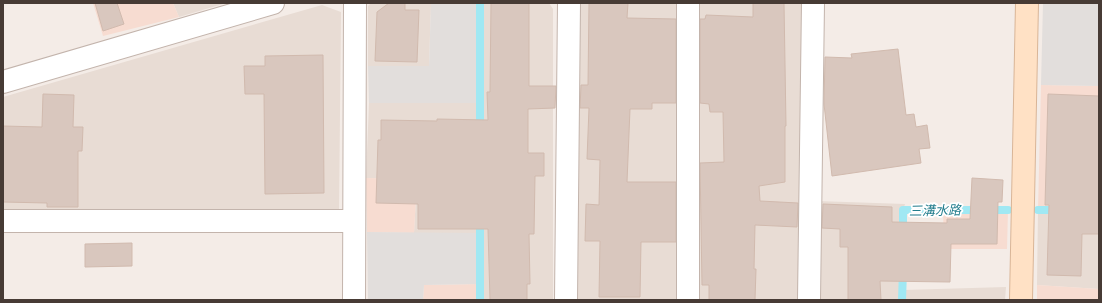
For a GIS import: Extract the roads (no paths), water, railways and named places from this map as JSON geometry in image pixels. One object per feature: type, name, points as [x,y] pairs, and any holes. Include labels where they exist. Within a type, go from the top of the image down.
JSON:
[{"type":"street","points":[[3,82],[273,3]]},
{"type":"street","points":[[354,300],[356,3]]},
{"type":"street","points":[[566,300],[569,3]]},
{"type":"street","points":[[688,3],[688,300]]},
{"type":"street","points":[[809,300],[813,3]]},
{"type":"street","points":[[1021,300],[1027,3]]},
{"type":"street","points":[[3,221],[354,221]]},
{"type":"waterway","points":[[480,3],[480,129]]},
{"type":"waterway","name":"三溝水路","points":[[903,233],[903,210],[1008,210]]},
{"type":"waterway","name":"三溝水路","points":[[1038,210],[1060,210]]},
{"type":"waterway","points":[[480,219],[480,300]]},
{"type":"waterway","name":"三溝水路","points":[[902,300],[903,271]]}]
